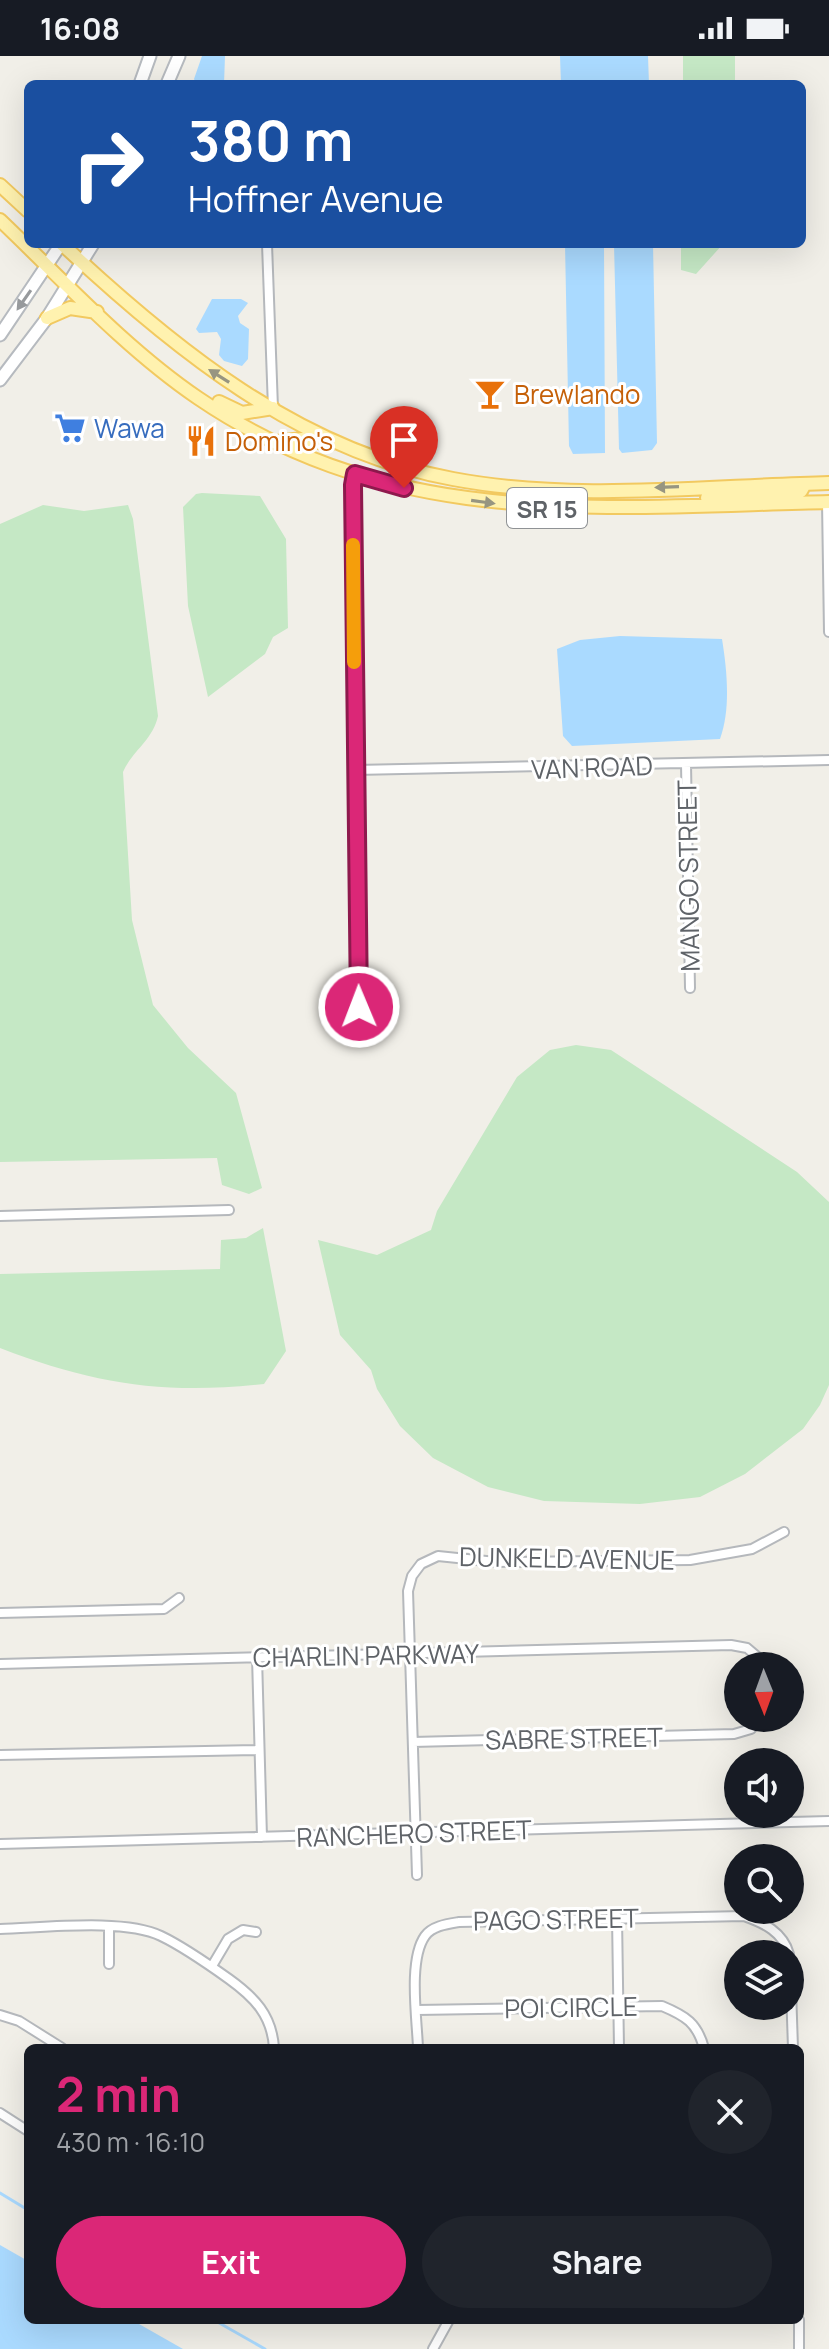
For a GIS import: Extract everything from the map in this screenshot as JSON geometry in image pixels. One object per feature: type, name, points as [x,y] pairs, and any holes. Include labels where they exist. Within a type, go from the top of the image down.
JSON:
[{"type":"main road","points":[[141,80],[150,56]]},
{"type":"main road","points":[[169,80],[179,56]]},
{"type":"main road","points":[[0,185],[24,207]]},
{"type":"main road","name":"SR 15","points":[[0,220],[24,242]]},
{"type":"main road","name":"SR 15","points":[[30,248],[100,314],[196,396],[274,442],[355,474],[442,496],[513,506],[828,501]]},
{"type":"main road","points":[[0,335],[59,248]]},
{"type":"main road","name":"SR 15","points":[[66,248],[193,359],[334,441],[396,465],[451,479],[549,490],[829,483]]},
{"type":"main road","points":[[0,380],[47,318],[91,248]]},
{"type":"main road","points":[[47,318],[70,308],[81,307],[100,314]]},
{"type":"main road","points":[[163,370],[177,374],[228,408],[242,413],[273,408]]},
{"type":"main road","points":[[274,442],[309,440],[330,444],[380,465],[396,465]]},
{"type":"main road","points":[[694,505],[709,497],[794,493],[801,491],[805,484]]},
{"type":"street","points":[[267,248],[273,408]]},
{"type":"street","points":[[355,474],[355,770],[361,1039]]},
{"type":"street","points":[[828,501],[829,632]]},
{"type":"street","name":"VAN ROAD","points":[[355,770],[829,760]]},
{"type":"street","name":"MANGO STREET","points":[[686,764],[690,988]]},
{"type":"street","points":[[0,1216],[229,1210]]},
{"type":"street","name":"DUNKELD AVENUE","points":[[417,1875],[408,1591],[412,1576],[421,1564],[438,1556],[496,1562],[690,1560],[752,1549],[784,1532]]},
{"type":"street","points":[[0,1613],[164,1609],[179,1598]]},
{"type":"street","name":"CHARLIN PARKWAY","points":[[0,1664],[731,1645],[752,1652]]},
{"type":"street","points":[[257,1657],[262,1837]]},
{"type":"street","name":"SABRE STREET","points":[[413,1742],[741,1732]]},
{"type":"street","points":[[0,1755],[259,1750]]},
{"type":"street","name":"RANCHERO STREET","points":[[0,1844],[829,1821]]},
{"type":"street","name":"PAGO STREET","points":[[418,2044],[415,1957],[425,1935],[438,1926],[459,1922],[744,1916],[766,1924],[782,1940]]},
{"type":"street","points":[[617,1917],[619,2044]]},
{"type":"street","points":[[0,1929],[109,1926],[158,1934],[212,1966],[259,2002],[270,2024],[273,2044]]},
{"type":"street","points":[[109,1926],[109,1964]]},
{"type":"street","points":[[212,1966],[228,1939],[243,1930],[256,1932]]},
{"type":"street","name":"POI CIRCLE","points":[[417,2010],[662,2006],[685,2015],[699,2030],[703,2044]]},
{"type":"street","points":[[0,2015],[19,2021],[56,2044]]},
{"type":"street","points":[[792,2020],[793,2044]]},
{"type":"street","points":[[0,2113],[24,2128]]},
{"type":"street","points":[[433,2349],[447,2324]]},
{"type":"street","points":[[799,2324],[799,2349]]},
{"type":"green space","points":[[683,56],[735,56],[735,80],[683,80]]},
{"type":"green space","points":[[681,248],[719,248],[696,274],[681,270]]},
{"type":"green space","points":[[196,494],[260,496],[286,539],[288,628],[273,637],[265,654],[208,697],[188,606],[183,507]]},
{"type":"green space","points":[[43,505],[84,511],[128,505],[133,519],[158,716],[152,732],[123,772],[132,920],[153,1005],[188,1048],[236,1093],[262,1188],[249,1194],[222,1185],[217,1158],[0,1162],[0,524]]},
{"type":"green space","points":[[576,1045],[611,1050],[797,1172],[829,1202],[829,1385],[820,1405],[803,1429],[745,1474],[700,1497],[640,1504],[544,1501],[488,1487],[433,1458],[400,1426],[377,1389],[371,1370],[340,1335],[318,1240],[377,1255],[431,1230],[437,1211],[517,1077],[550,1050]]},
{"type":"green space","points":[[263,1228],[286,1351],[264,1384],[194,1388],[129,1384],[66,1370],[0,1348],[0,1274],[220,1269],[221,1240],[246,1238]]},
{"type":"water","points":[[202,56],[225,56],[224,80],[194,79]]},
{"type":"water","points":[[560,56],[648,56],[649,80],[561,80]]},
{"type":"water","points":[[565,248],[604,248],[605,453],[573,454],[569,446]]},
{"type":"water","points":[[614,248],[653,248],[657,443],[652,450],[622,453],[619,449]]},
{"type":"water","points":[[212,299],[241,299],[248,303],[238,316],[240,323],[249,329],[248,359],[242,366],[224,361],[219,355],[221,339],[217,332],[199,333],[196,329]]},
{"type":"water","points":[[620,636],[722,639],[727,702],[720,739],[572,746],[563,736],[557,649],[580,640]]},
{"type":"water","points":[[0,2245],[24,2259],[24,2324],[139,2324],[183,2349],[0,2349]]},
{"type":"waterway","points":[[0,2193],[24,2208]]},
{"type":"waterway","points":[[221,2324],[265,2349]]},
{"type":"slow traffic","points":[[353,545],[354,662]]},
{"type":"place","name":"Brewlando","points":[[490,394]]},
{"type":"place","name":"Wawa","points":[[70,428]]},
{"type":"place","name":"Domino's","points":[[201,441]]},
{"type":"route","points":[[359,1007],[353,485],[355,474],[404,488]]}]
